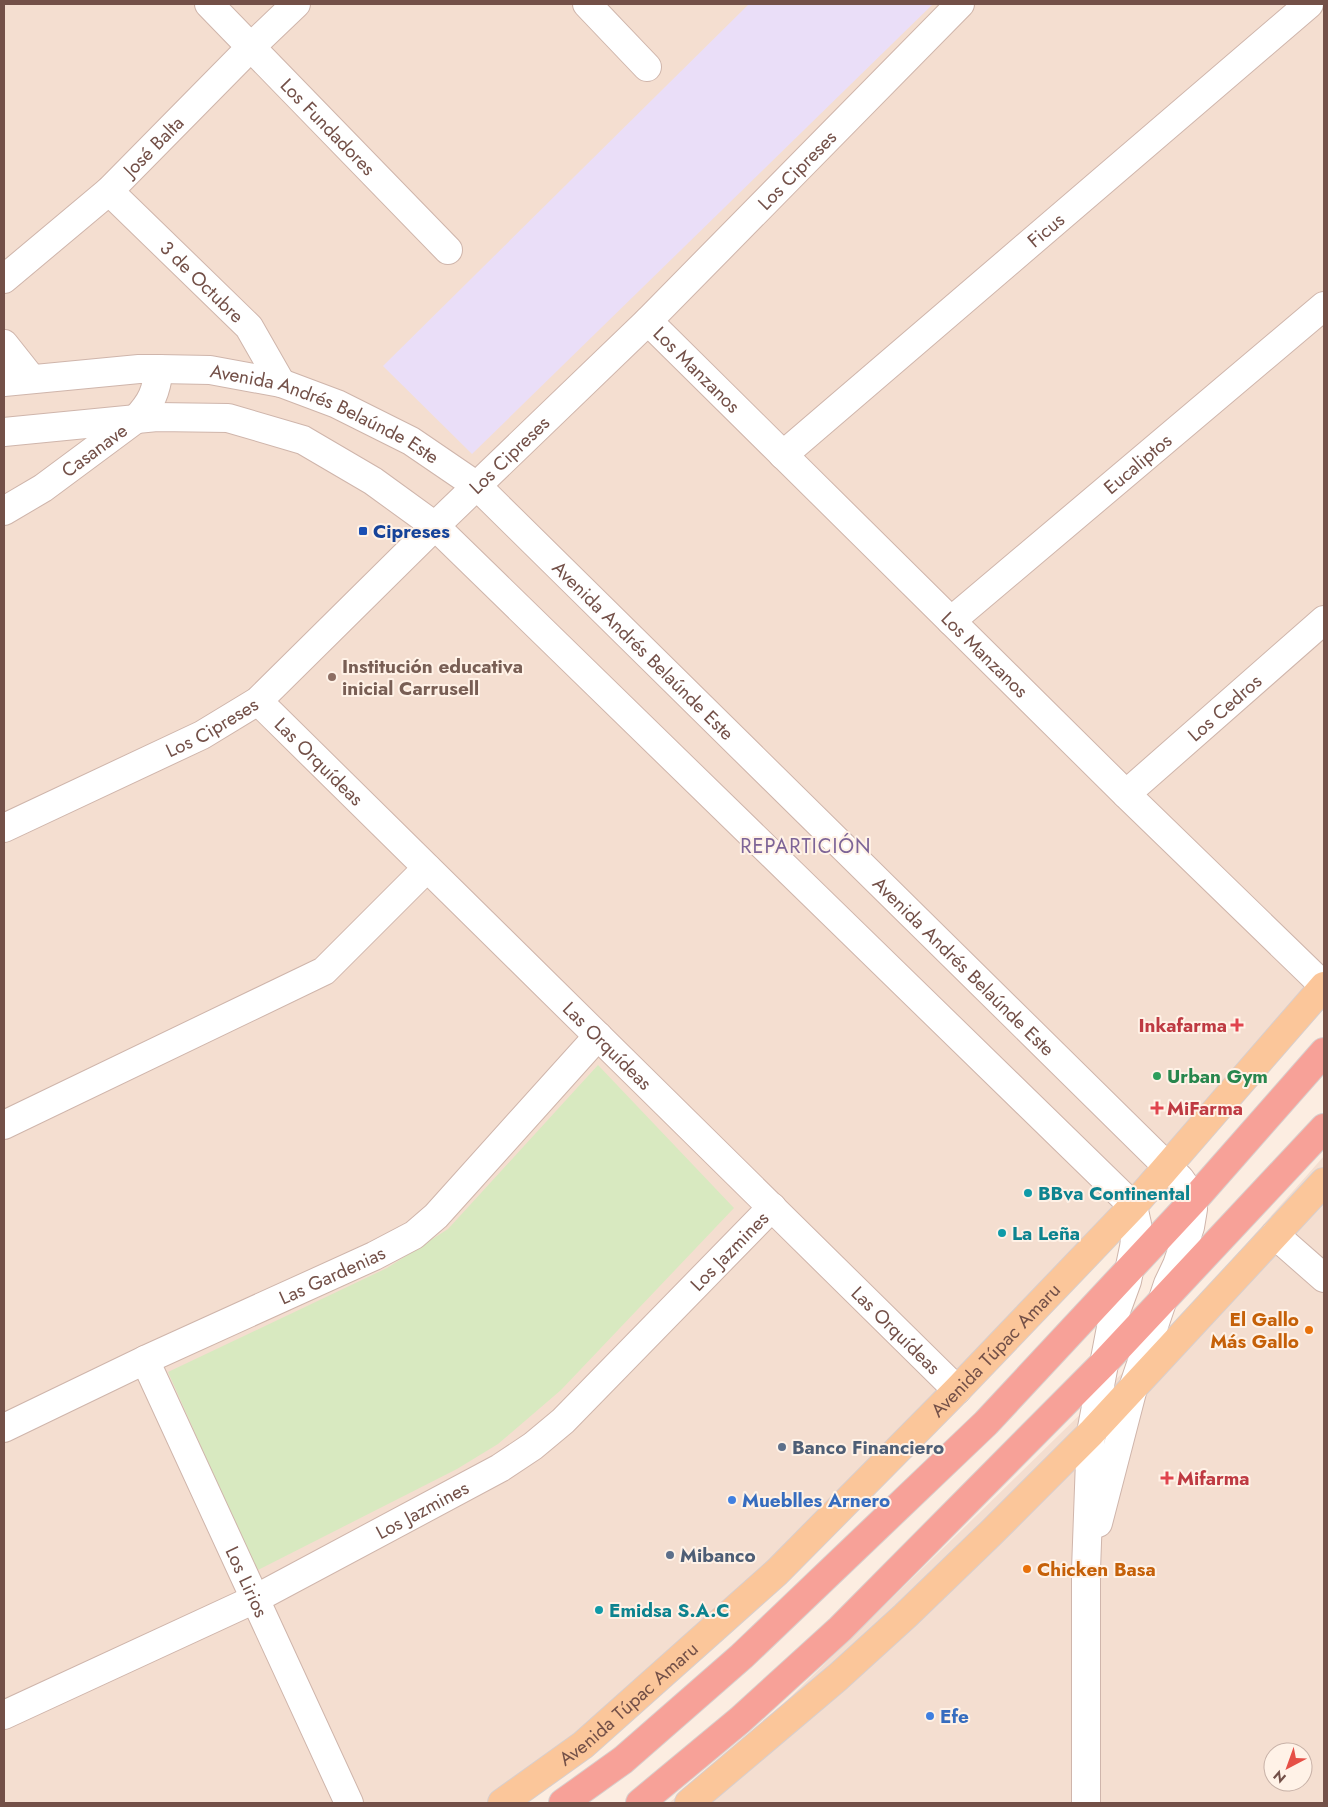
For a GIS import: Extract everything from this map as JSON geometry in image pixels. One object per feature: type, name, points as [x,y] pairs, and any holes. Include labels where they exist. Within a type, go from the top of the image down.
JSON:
[{"type":"highway","name":"Avenida Túpac Amaru","points":[[563,1803],[623,1760],[742,1656],[986,1423],[1192,1202],[1324,1052]]},
{"type":"highway","points":[[640,1803],[740,1720],[840,1629],[1103,1364],[1324,1128]]},
{"type":"main road","name":"Avenida Túpac Amaru","points":[[502,1803],[583,1745],[777,1572],[957,1390],[1132,1206],[1324,986]]},
{"type":"main road","points":[[689,1803],[783,1725],[904,1616],[990,1534],[1091,1433],[1324,1182]]},
{"type":"street","name":"Los Fundadores","points":[[209,4],[448,250]]},
{"type":"street","name":"José Balta","points":[[4,280],[109,191],[296,4]]},
{"type":"street","points":[[587,4],[647,67]]},
{"type":"street","name":"Los Cipreses","points":[[4,828],[202,735],[258,701],[435,526],[648,321],[960,4]]},
{"type":"street","name":"Ficus","points":[[783,455],[1309,4]]},
{"type":"street","name":"3 de Octubre","points":[[109,191],[249,327],[281,383]]},
{"type":"street","name":"Eucaliptos","points":[[950,621],[1324,306]]},
{"type":"street","name":"Los Manzanos","points":[[648,321],[950,621],[1324,986]]},
{"type":"street","points":[[4,344],[31,378]]},
{"type":"street","name":"Avenida Andrés Belaúnde Este","points":[[4,382],[31,378],[159,369],[210,370],[281,383],[337,404],[411,441],[477,486],[1166,1165],[1190,1193],[1192,1202]]},
{"type":"street","name":"Casanave","points":[[4,511],[43,488],[136,419],[149,406],[157,388],[159,369]]},
{"type":"street","name":"Avenida Andrés Belaúnde Este","points":[[4,432],[158,416],[228,418],[303,440],[373,481],[435,526],[1132,1206]]},
{"type":"street","name":"Los Cedros","points":[[1126,794],[1324,620]]},
{"type":"street","name":"Las Orquídeas","points":[[258,701],[957,1390]]},
{"type":"street","points":[[4,1125],[324,971],[427,868]]},
{"type":"street","name":"Las Gardenias","points":[[4,1428],[145,1360],[374,1256],[414,1235],[436,1216],[598,1036]]},
{"type":"street","points":[[1086,1570],[1133,1388],[1190,1227],[1193,1209],[1192,1202]]},
{"type":"street","points":[[1086,1803],[1086,1570],[1091,1433],[1112,1322],[1129,1270],[1137,1224],[1132,1206]]},
{"type":"street","name":"Los Jazmines","points":[[4,1715],[255,1599],[500,1468],[533,1446],[563,1422],[772,1207]]},
{"type":"street","points":[[1275,1235],[1324,1278]]},
{"type":"street","name":"Los Lirios","points":[[145,1360],[349,1803]]},
{"type":"shaded area","points":[[4,4],[1324,4],[1324,1009],[1050,1313],[879,1489],[705,1656],[567,1773],[524,1803],[4,1803]]},
{"type":"shaded area","points":[[749,4],[933,4],[472,454],[383,366]]},
{"type":"shaded area","points":[[1324,1156],[1324,1803],[669,1803],[765,1722],[1191,1306]]},
{"type":"green space","points":[[598,1065],[734,1208],[561,1390],[498,1444],[457,1469],[256,1571],[168,1372],[387,1268],[448,1229]]},
{"type":"place","name":"Cipreses","points":[[363,531]]},
{"type":"place","name":"Institución educativa inicial Carrusell","points":[[332,677]]},
{"type":"place","name":"Inkafarma","points":[[1237,1025]]},
{"type":"place","name":"Urban Gym","points":[[1157,1076]]},
{"type":"place","name":"MiFarma","points":[[1157,1108]]},
{"type":"place","name":"BBva Continental","points":[[1028,1193]]},
{"type":"place","name":"La Leña","points":[[1002,1233]]},
{"type":"place","name":"El Gallo Más Gallo","points":[[1309,1330]]},
{"type":"place","name":"Banco Financiero","points":[[782,1447]]},
{"type":"place","name":"Mifarma","points":[[1167,1478]]},
{"type":"place","name":"Mueblles Arnero","points":[[732,1500]]},
{"type":"place","name":"Mibanco","points":[[670,1555]]},
{"type":"place","name":"Chicken Basa","points":[[1027,1569]]},
{"type":"place","name":"Emidsa S.A.C","points":[[599,1610]]},
{"type":"place","name":"Efe","points":[[930,1716]]},
{"type":"district","name":"REPARTICIÓN","points":[[806,846]]}]
